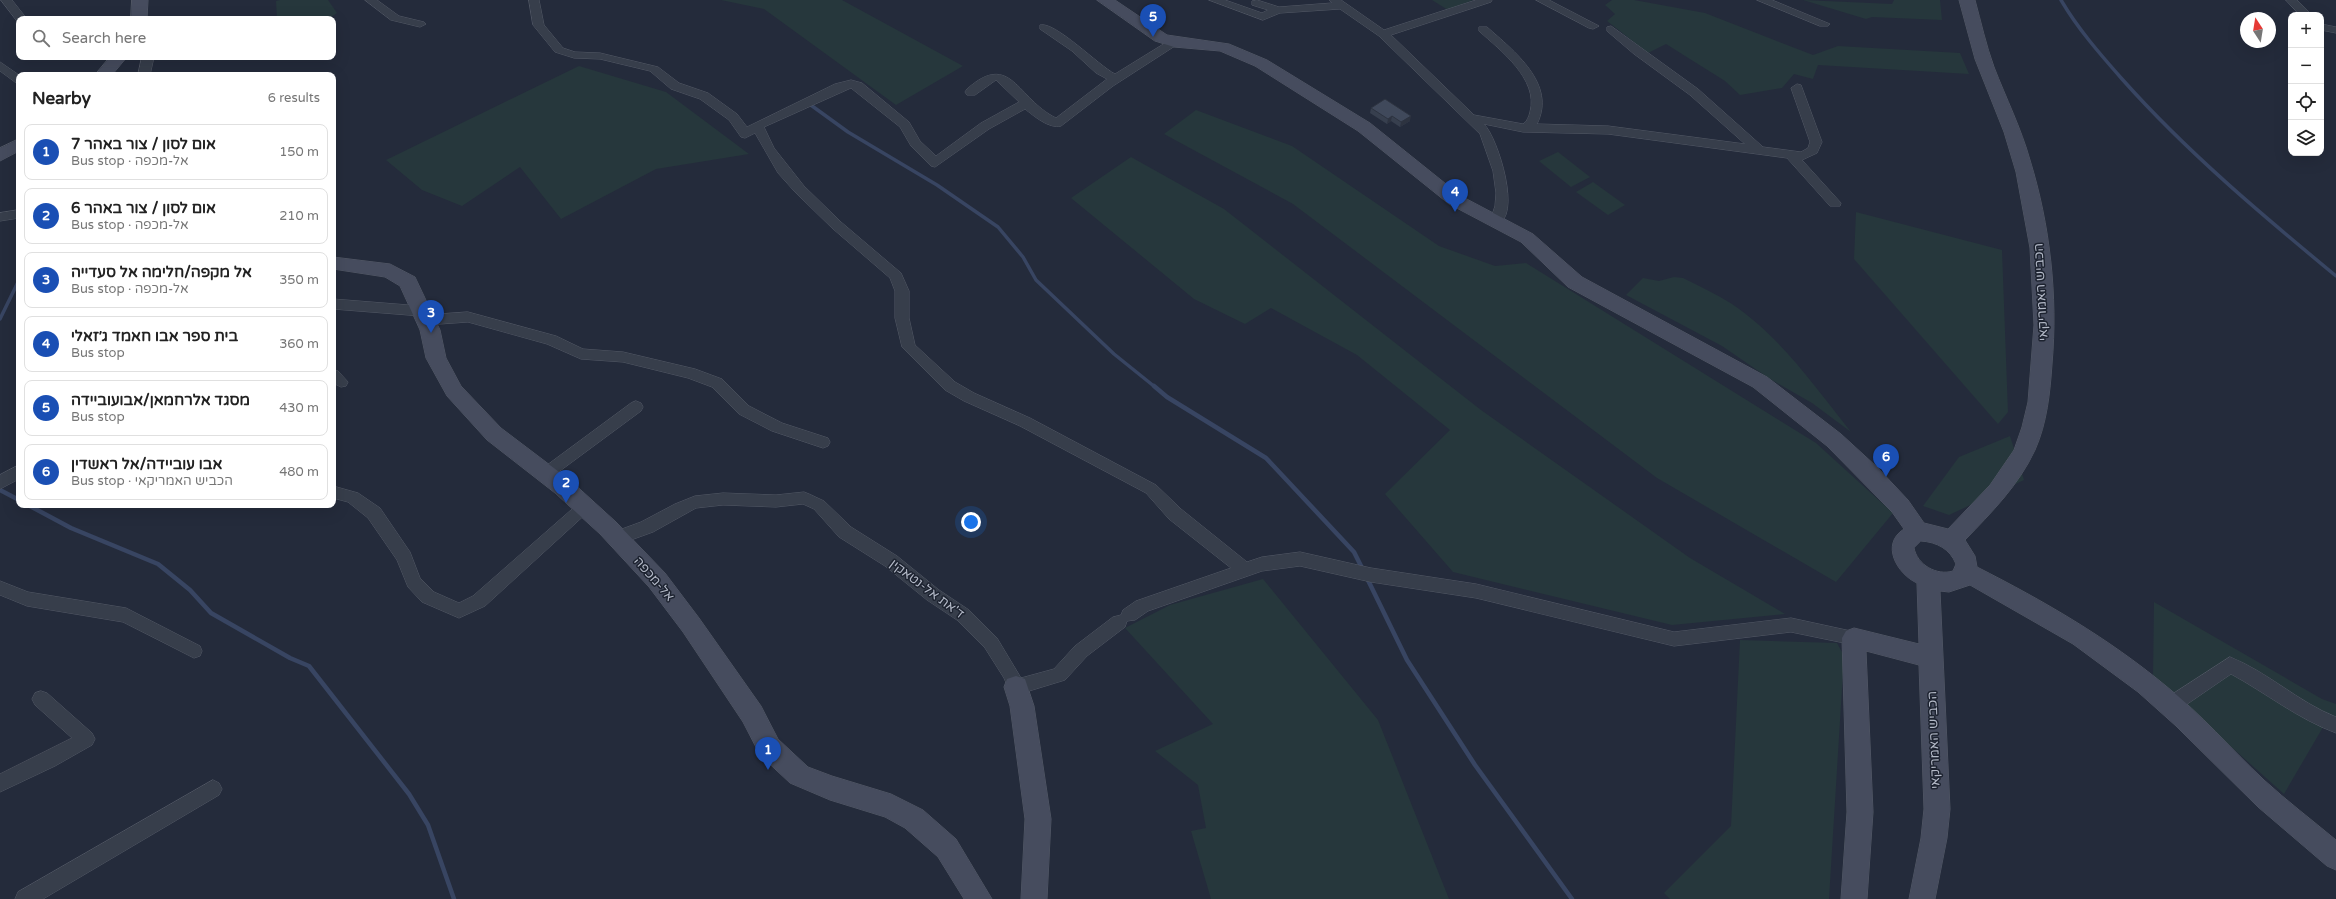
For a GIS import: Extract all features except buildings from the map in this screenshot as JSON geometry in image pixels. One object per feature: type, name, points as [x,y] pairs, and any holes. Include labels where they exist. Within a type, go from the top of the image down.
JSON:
[{"type":"street","points":[[6,0],[19,16]]},
{"type":"street","points":[[370,0],[395,18],[420,24]]},
{"type":"street","points":[[534,0],[539,25],[559,50],[574,55],[600,56],[654,69],[675,86],[704,96],[734,117],[745,134],[756,126],[839,87],[851,84],[858,86],[905,124],[915,143],[935,163],[985,126],[1026,103]]},
{"type":"street","points":[[1105,0],[1145,28],[1174,42],[1223,47],[1261,63],[1364,127],[1455,200],[1528,238],[1575,282],[1733,366],[1766,387],[1834,440],[1869,473],[1900,506],[1918,532]]},
{"type":"street","points":[[1214,0],[1263,17],[1278,10],[1338,3],[1383,34],[1486,133],[1499,171],[1501,206],[1496,221]]},
{"type":"street","points":[[1383,34],[1487,0]]},
{"type":"street","points":[[1541,0],[1593,26]]},
{"type":"street","points":[[1762,0],[1824,24]]},
{"type":"street","name":"הכביש האמריקאי","points":[[1950,541],[2011,474],[2022,455],[2035,425],[2044,349],[2040,246],[2031,201],[2024,171],[1986,65],[1967,0]]},
{"type":"street","points":[[2291,0],[2303,12]]},
{"type":"street","points":[[140,16],[142,1]]},
{"type":"street","points":[[1256,3],[1278,10]]},
{"type":"street","points":[[1044,27],[1076,49],[1100,71],[1116,78]]},
{"type":"street","points":[[2324,28],[2336,30]]},
{"type":"street","points":[[1483,29],[1509,52],[1524,69],[1536,91],[1538,107],[1529,128]]},
{"type":"street","points":[[1611,29],[1638,52],[1694,92],[1759,150]]},
{"type":"street","points":[[971,92],[984,80],[998,76],[1006,80],[1026,103],[1043,116],[1057,123],[1116,78],[1174,42]]},
{"type":"street","points":[[106,72],[116,60]]},
{"type":"street","points":[[145,72],[147,60]]},
{"type":"street","points":[[0,64],[16,78]]},
{"type":"street","points":[[1471,118],[1529,128],[1577,128],[1608,130],[1803,156],[1809,154],[1816,142],[1797,88]]},
{"type":"street","points":[[756,126],[774,160],[801,189],[896,276],[902,291],[902,318],[909,347],[950,386],[969,397],[1025,422],[1151,489],[1175,514],[1245,570]]},
{"type":"street","points":[[0,155],[16,146]]},
{"type":"street","points":[[1790,154],[1836,203]]},
{"type":"street","points":[[0,217],[16,214]]},
{"type":"street","name":"אל-מכפה","points":[[336,263],[390,272],[408,282],[430,330],[436,358],[454,391],[494,434],[544,475],[563,487],[617,538],[657,580],[691,625],[752,714],[770,747],[799,775],[830,788],[891,806],[914,819],[947,848],[979,899]]},
{"type":"street","points":[[336,304],[423,316],[468,317],[551,340],[581,354],[623,357],[690,373],[717,383],[744,410],[776,427],[823,442]]},
{"type":"street","points":[[544,475],[636,407]]},
{"type":"street","points":[[0,483],[16,473]]},
{"type":"street","points":[[336,493],[353,497],[374,514],[404,557],[414,582],[428,597],[459,611],[479,601],[584,507]]},
{"type":"street","name":"ד'את אל-נטאקין","points":[[617,538],[647,527],[680,508],[695,502],[723,499],[776,502],[804,498],[819,505],[845,532],[891,561],[933,595],[963,615],[991,643],[1011,674],[1022,706],[1038,819],[1034,899]]},
{"type":"street","points":[[1918,532],[1934,533],[1950,541],[1964,556],[1967,564],[1966,572],[1962,578],[1948,583],[1928,579],[1909,566],[1904,557],[1902,548],[1904,541],[1909,535],[1918,532]]},
{"type":"street","points":[[1016,687],[1059,675],[1082,651],[1142,606],[1262,564],[1300,559],[1371,575],[1476,591],[1674,639],[1790,625],[1854,638],[1931,657]]},
{"type":"street","points":[[1966,572],[2033,608],[2098,648],[2171,705],[2251,784],[2336,857]]},
{"type":"street","name":"הכביש האמריקאי","points":[[1922,899],[1934,838],[1937,776],[1928,579]]},
{"type":"street","points":[[0,588],[27,599],[126,615],[194,651]]},
{"type":"street","points":[[1854,638],[1860,812],[1854,899]]},
{"type":"street","points":[[2171,705],[2230,665],[2267,685],[2318,718],[2336,725]]},
{"type":"street","points":[[0,783],[49,760],[86,739],[42,699]]},
{"type":"street","points":[[25,899],[213,789]]},
{"type":"shaded area","points":[[328,0],[337,13],[332,16],[277,16],[276,1]]},
{"type":"shaded area","points":[[721,0],[842,0],[963,66],[896,105],[764,9]]},
{"type":"shaded area","points":[[1432,0],[1473,0],[1448,10]]},
{"type":"shaded area","points":[[1612,0],[1634,0],[1705,13],[1813,55],[1838,46],[1960,53],[1969,74],[1818,65],[1813,79],[1794,74],[1782,88],[1740,95],[1725,81],[1666,44],[1648,53],[1607,21],[1615,14],[1605,5]]},
{"type":"shaded area","points":[[1803,0],[1892,4],[1894,0],[1940,0],[1942,20],[1872,17],[1866,19]]},
{"type":"shaded area","points":[[579,66],[666,92],[749,154],[656,169],[561,219],[520,167],[462,206],[422,190],[386,160]]},
{"type":"shaded area","points":[[1196,110],[1292,146],[1439,246],[1495,266],[1526,263],[1816,443],[1893,513],[1836,582],[1657,478],[1293,204],[1164,134]]},
{"type":"shaded area","points":[[1558,152],[1590,177],[1571,187],[1539,161]]},
{"type":"shaded area","points":[[1131,157],[1224,209],[1481,410],[1690,558],[1785,614],[1672,625],[1453,572],[1385,494],[1450,430],[1357,355],[1271,308],[1245,324],[1194,299],[1071,198]]},
{"type":"shaded area","points":[[1593,182],[1625,205],[1608,215],[1576,192]]},
{"type":"shaded area","points":[[1856,212],[2002,250],[2008,412],[1998,424],[1854,259]]},
{"type":"shaded area","points":[[1674,277],[1683,278],[1714,293],[1732,304],[1766,331],[1796,363],[1851,432],[1812,403],[1770,379],[1722,346],[1626,295],[1643,278],[1659,281]]},
{"type":"shaded area","points":[[2010,436],[2024,480],[1949,515],[1923,506],[1959,457]]},
{"type":"shaded area","points":[[1263,579],[1378,720],[1449,899],[1211,899],[1191,831],[1206,828],[1198,785],[1155,751],[1213,724],[1125,628],[1170,605]]},
{"type":"shaded area","points":[[2154,602],[2322,699],[2336,704],[2336,727],[2326,722],[2284,794],[2153,677]]},
{"type":"shaded area","points":[[1740,640],[1837,643],[1844,656],[1829,899],[1670,899],[1664,893],[1731,826]]},
{"type":"waterway","points":[[2061,0],[2082,31],[2098,51],[2172,132],[2252,206],[2336,276]]},
{"type":"waterway","points":[[808,103],[848,132],[937,185],[998,227],[1023,257],[1036,280],[1114,354],[1155,387]]},
{"type":"waterway","points":[[0,319],[16,286]]},
{"type":"waterway","points":[[1154,386],[1167,397],[1266,458],[1354,552],[1363,570]]},
{"type":"waterway","points":[[0,490],[16,498]]},
{"type":"waterway","points":[[34,508],[71,528],[158,564],[190,590],[211,613],[290,658],[309,666],[409,794],[428,825],[454,899]]},
{"type":"waterway","points":[[1366,576],[1407,660],[1475,765],[1572,899]]},
{"type":"place","name":"מסגד אלרחמאן/אבועוביידה","points":[[1153,37]]},
{"type":"place","name":"בית ספר אבו חאמד ג׳זאלי","points":[[1455,212]]},
{"type":"place","name":"אל מקפה/חלימה אל סעדייה","points":[[431,333]]},
{"type":"place","name":"אבו עוביידה/אל ראשדין","points":[[1886,477]]},
{"type":"place","name":"אום לסון / צור באהר 6","points":[[566,503]]},
{"type":"place","name":"אום לסון / צור באהר 7","points":[[768,770]]}]
